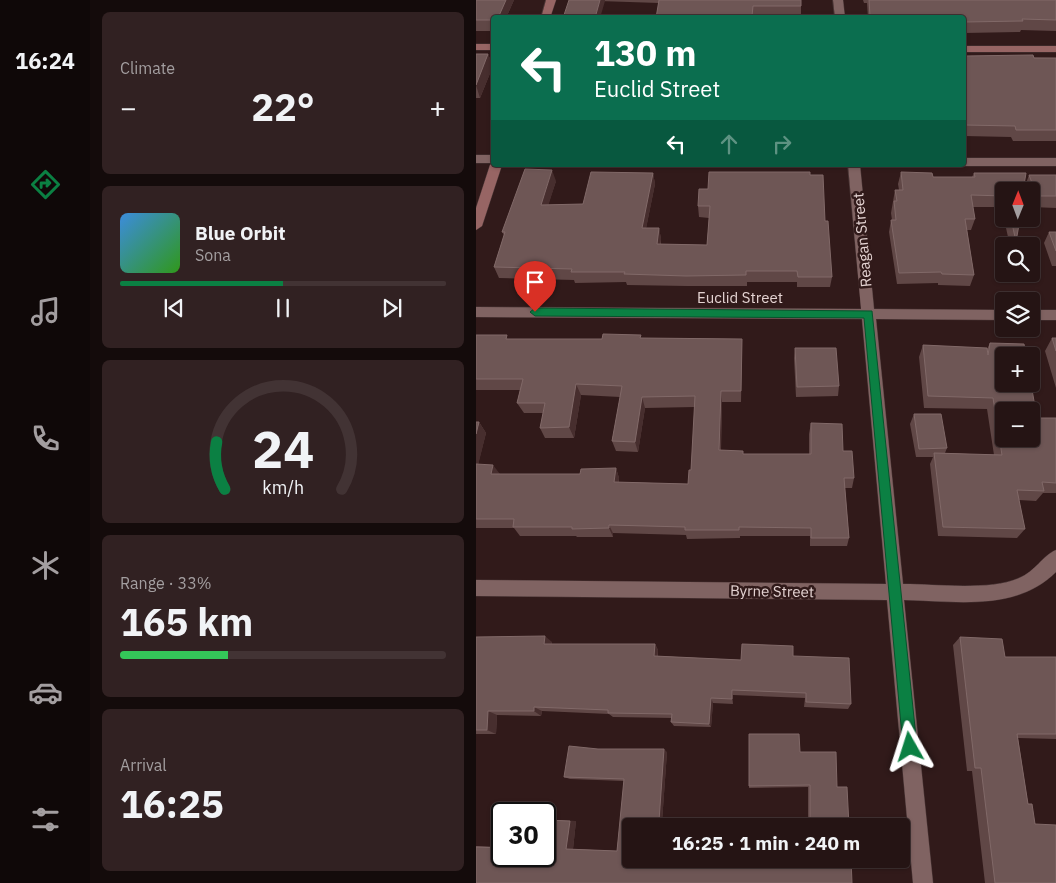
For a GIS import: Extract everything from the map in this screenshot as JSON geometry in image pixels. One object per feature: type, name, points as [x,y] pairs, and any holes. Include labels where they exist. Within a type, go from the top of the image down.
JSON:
[{"type":"street","points":[[546,15],[551,0]]},
{"type":"street","points":[[838,0],[840,15]]},
{"type":"street","points":[[476,47],[491,47]]},
{"type":"street","points":[[966,49],[1056,49]]},
{"type":"street","points":[[476,159],[491,159]]},
{"type":"street","points":[[966,162],[1056,162]]},
{"type":"street","points":[[476,226],[495,167]]},
{"type":"street","name":"Reagan Street","points":[[854,167],[923,883]]},
{"type":"street","name":"Euclid Street","points":[[476,312],[995,315]]},
{"type":"street","points":[[1040,315],[1056,315]]},
{"type":"street","name":"Byrne Street","points":[[476,588],[996,593],[1012,590],[1039,578],[1056,558]]},
{"type":"building","points":[[476,0],[506,0],[499,15],[491,15],[491,20],[476,20]]},
{"type":"building","points":[[569,0],[600,0],[596,15],[564,15]]},
{"type":"building","points":[[659,0],[801,0],[801,6],[753,6],[752,15],[656,15]]},
{"type":"building","points":[[869,0],[1056,0],[1056,20],[1022,19],[1023,21],[966,22],[966,15],[870,15]]},
{"type":"building","points":[[476,54],[488,54],[476,85]]},
{"type":"building","points":[[1033,55],[1034,58],[1056,58],[1056,130],[1016,130],[1015,126],[966,125],[966,56]]},
{"type":"building","points":[[525,169],[552,170],[541,205],[583,204],[591,172],[653,173],[642,228],[659,228],[657,244],[707,245],[710,206],[698,206],[699,189],[708,189],[709,172],[810,172],[810,175],[823,175],[825,221],[828,221],[832,277],[798,277],[797,271],[746,271],[746,275],[686,276],[624,274],[625,272],[571,272],[572,269],[494,267],[505,232],[502,232]]},
{"type":"building","points":[[901,172],[932,173],[933,177],[975,177],[974,173],[1026,173],[1024,182],[995,182],[995,196],[971,195],[975,219],[965,219],[974,275],[942,274],[941,272],[899,273],[891,220],[896,220],[894,201],[897,201],[895,190],[903,190]]},
{"type":"building","points":[[1029,175],[1056,175],[1056,196],[1040,196],[1040,182],[1032,182]]},
{"type":"building","points":[[1013,228],[1018,228],[1017,236],[1015,237]]},
{"type":"building","points":[[1049,232],[1056,232],[1056,251]]},
{"type":"building","points":[[603,334],[641,335],[640,338],[742,339],[741,391],[721,391],[719,450],[743,451],[743,454],[811,454],[811,423],[842,424],[843,451],[852,451],[854,478],[844,478],[849,538],[811,538],[811,528],[739,527],[739,530],[685,530],[685,527],[609,525],[609,528],[572,529],[572,527],[513,527],[514,519],[476,519],[476,464],[493,465],[491,474],[580,474],[581,469],[616,468],[614,482],[688,484],[689,470],[691,470],[695,396],[642,397],[635,442],[612,441],[622,386],[576,384],[569,427],[540,428],[545,403],[517,403],[523,379],[476,379],[476,335],[507,335],[506,339],[602,339]]},
{"type":"building","points":[[1052,338],[1056,338],[1056,351]]},
{"type":"building","points":[[990,343],[1024,344],[1024,347],[995,347],[995,392],[1032,392],[1034,402],[995,402],[995,411],[993,398],[928,396],[923,345],[987,348],[988,355]]},
{"type":"building","points":[[795,348],[836,348],[839,386],[797,387]]},
{"type":"building","points":[[914,414],[941,414],[947,448],[919,449]]},
{"type":"building","points":[[1040,418],[1056,418],[1056,483],[1042,482],[1044,491],[1017,490],[1025,529],[943,527],[934,453],[1002,455],[1001,447],[1040,447]]},
{"type":"building","points":[[476,422],[479,422],[476,434]]},
{"type":"building","points":[[545,636],[544,644],[655,644],[654,656],[741,660],[742,644],[793,646],[793,656],[849,658],[851,704],[806,702],[806,693],[732,690],[732,699],[711,698],[709,724],[671,722],[672,714],[608,713],[608,710],[534,707],[534,711],[488,711],[487,730],[476,730],[476,637]]},
{"type":"building","points":[[960,637],[1002,639],[1005,657],[1056,657],[1056,734],[1017,734],[1028,804],[1032,804],[1035,824],[1056,825],[1056,883],[995,883],[981,768],[975,768]]},
{"type":"building","points":[[749,734],[799,734],[800,752],[836,752],[837,787],[847,787],[849,818],[810,818],[810,785],[749,786]]},
{"type":"building","points":[[569,746],[598,749],[664,749],[659,818],[622,818],[622,868],[851,868],[852,883],[476,883],[476,847],[491,848],[491,867],[556,867],[556,820],[570,821],[566,849],[617,851],[624,779],[564,777]]},
{"type":"route","points":[[535,312],[869,314],[910,747]]}]
